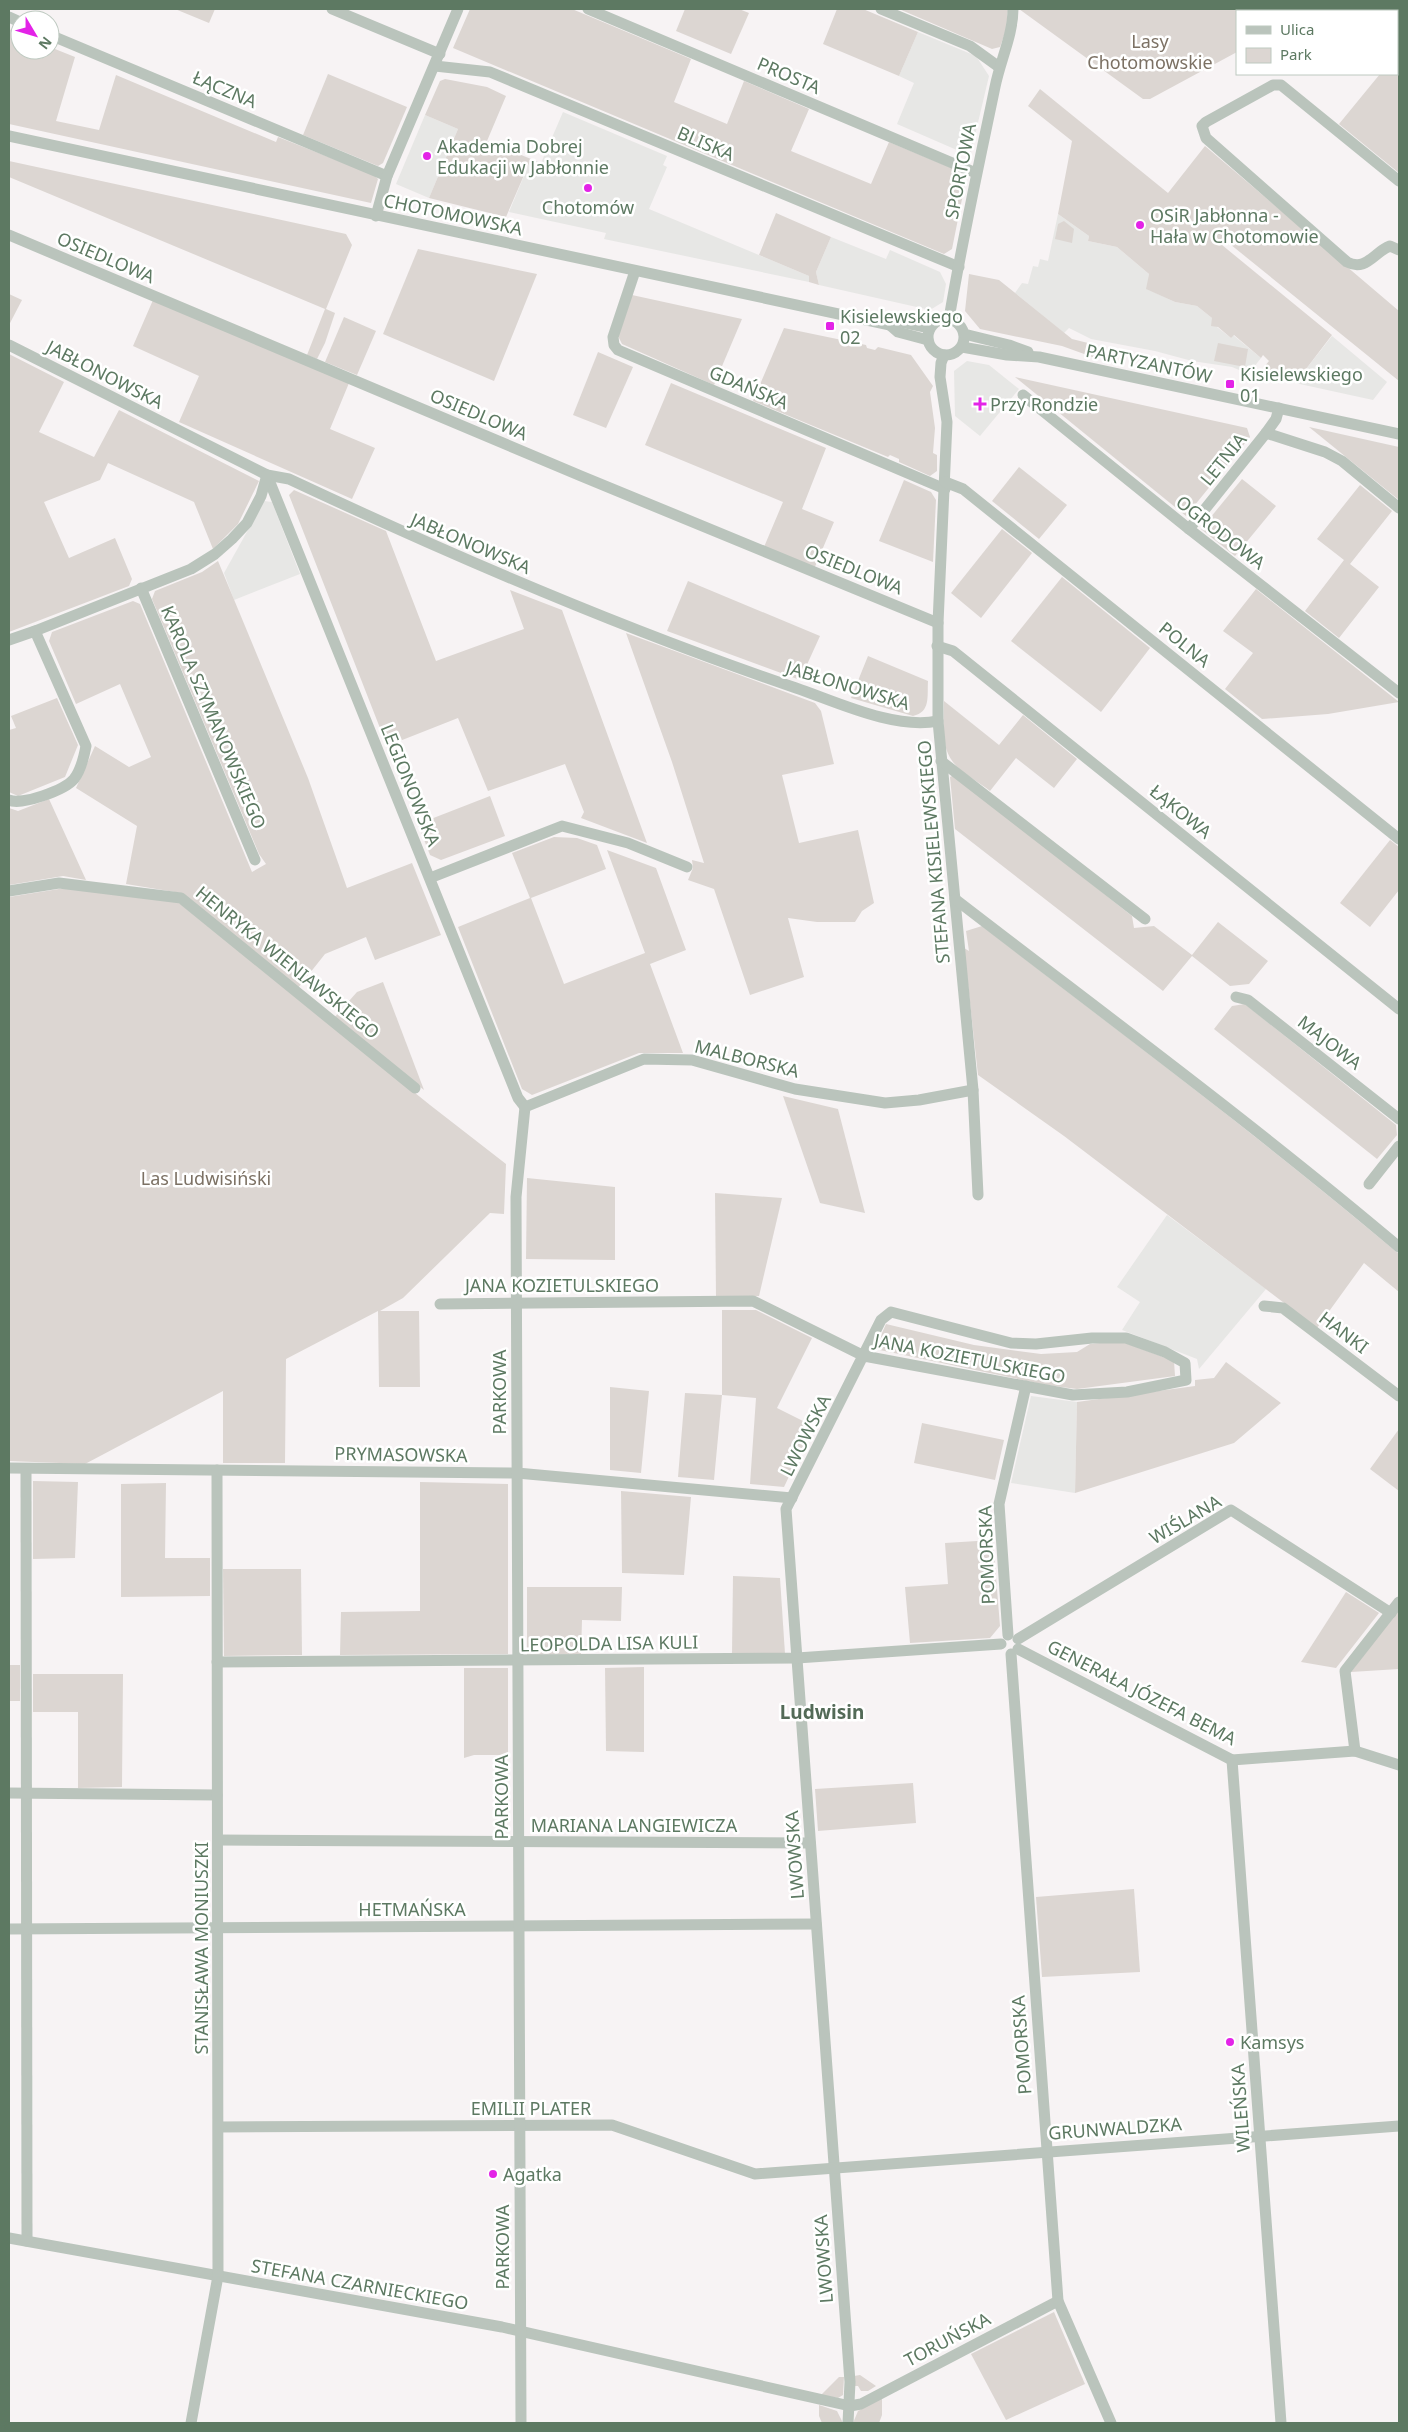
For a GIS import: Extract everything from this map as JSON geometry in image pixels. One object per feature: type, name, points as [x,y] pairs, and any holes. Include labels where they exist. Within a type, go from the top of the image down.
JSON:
[{"type":"street","points":[[332,9],[440,54]]},
{"type":"street","points":[[376,216],[387,176],[458,9]]},
{"type":"street","name":"PROSTA","points":[[588,9],[976,173]]},
{"type":"street","points":[[882,9],[970,46],[999,67]]},
{"type":"street","name":"SPORTOWA","points":[[949,319],[976,173],[999,67],[1010,32],[1013,9]]},
{"type":"street","name":"ŁĄCZNA","points":[[60,39],[387,176]]},
{"type":"street","name":"BLISKA","points":[[435,66],[490,72],[959,267]]},
{"type":"street","points":[[1399,181],[1284,86],[1273,85],[1206,122],[1202,130],[1206,138],[1347,262],[1356,265],[1367,263],[1378,252],[1390,246],[1399,250]]},
{"type":"street","name":"CHOTOMOWSKA","points":[[9,136],[890,325]]},
{"type":"street","name":"OSIEDLOWA","points":[[9,235],[572,473],[938,623]]},
{"type":"street","name":"GDAŃSKA","points":[[635,271],[613,336],[614,345],[618,350],[945,486]]},
{"type":"street","points":[[949,319],[961,326],[964,334],[962,347],[954,354],[944,355],[934,351],[928,340],[930,328],[937,321],[949,319]]},
{"type":"street","points":[[890,325],[901,322],[930,328]]},
{"type":"street","points":[[890,325],[898,332],[928,340]]},
{"type":"street","points":[[964,334],[1009,345],[1039,357]]},
{"type":"street","name":"JABŁONOWSKA","points":[[9,345],[267,475],[289,479],[430,545],[550,596],[763,676],[870,713],[909,723],[923,724],[938,721]]},
{"type":"street","points":[[962,347],[1007,355],[1039,357]]},
{"type":"street","name":"STEFANA KISIELEWSKIEGO","points":[[944,355],[940,376],[947,422],[938,623],[938,721],[973,1090],[978,1195]]},
{"type":"street","name":"PARTYZANTÓW","points":[[1039,357],[1399,434]]},
{"type":"street","name":"OGRODOWA","points":[[1023,395],[1189,529],[1399,693]]},
{"type":"street","name":"LETNIA","points":[[1189,529],[1266,433],[1276,419],[1279,408]]},
{"type":"street","points":[[1266,433],[1334,456],[1399,508]]},
{"type":"street","points":[[9,640],[191,569],[232,539],[256,508],[267,475]]},
{"type":"street","name":"LEGIONOWSKA","points":[[267,475],[518,1098],[524,1107]]},
{"type":"street","name":"POLNA","points":[[945,486],[963,489],[1399,838]]},
{"type":"street","name":"KAROLA SZYMANOWSKIEGO","points":[[141,588],[255,860]]},
{"type":"street","points":[[9,800],[18,804],[67,786],[75,778],[85,755],[86,746],[35,631]]},
{"type":"street","name":"ŁĄKOWA","points":[[938,646],[953,651],[1399,1009]]},
{"type":"street","points":[[941,761],[1145,918]]},
{"type":"street","points":[[430,878],[562,826],[628,843],[687,867]]},
{"type":"street","name":"HENRYKA WIENIAWSKIEGO","points":[[9,891],[59,883],[181,898],[414,1088]]},
{"type":"street","points":[[955,899],[1219,1102],[1343,1200],[1399,1248]]},
{"type":"street","name":"MAJOWA","points":[[1236,997],[1248,1000],[1399,1119]]},
{"type":"street","name":"MALBORSKA","points":[[524,1107],[644,1059],[692,1060],[795,1089],[884,1103],[919,1100],[973,1090]]},
{"type":"street","name":"PARKOWA","points":[[521,2423],[516,1304],[517,1171],[524,1107]]},
{"type":"street","points":[[1369,1184],[1399,1146]]},
{"type":"street","name":"JANA KOZIETULSKIEGO","points":[[440,1304],[753,1301],[864,1356],[1073,1395],[1127,1392],[1186,1380],[1186,1368],[1181,1361],[1165,1352],[1126,1338],[1092,1338],[1036,1344],[1011,1343],[892,1312]]},
{"type":"street","name":"HANKI","points":[[1264,1306],[1283,1308],[1399,1396]]},
{"type":"street","name":"LWOWSKA","points":[[848,2423],[850,2406],[834,2168],[786,1509],[881,1320],[892,1312]]},
{"type":"street","name":"POMORSKA","points":[[1026,1386],[999,1504],[1011,1644],[1058,2301],[1112,2423]]},
{"type":"street","name":"PRYMASOWSKA","points":[[9,1468],[517,1473],[792,1498]]},
{"type":"street","points":[[26,1469],[27,2241]]},
{"type":"street","name":"STANISŁAWA MONIUSZKI","points":[[191,2423],[218,2276],[217,1470]]},
{"type":"street","name":"WIŚLANA","points":[[1011,1644],[1232,1510],[1391,1614]]},
{"type":"street","points":[[1355,1751],[1345,1671],[1399,1602]]},
{"type":"street","name":"LEOPOLDA LISA KULI","points":[[217,1662],[518,1662],[797,1658],[1011,1644]]},
{"type":"street","name":"GENERAŁA JÓZEFA BEMA","points":[[1011,1644],[1232,1760],[1355,1751],[1399,1766]]},
{"type":"street","name":"WILEŃSKA","points":[[1232,1760],[1281,2423]]},
{"type":"street","points":[[9,1793],[217,1795]]},
{"type":"street","name":"MARIANA LANGIEWICZA","points":[[218,1840],[810,1843]]},
{"type":"street","name":"HETMAŃSKA","points":[[9,1929],[816,1924]]},
{"type":"street","name":"EMILII PLATER","points":[[219,2127],[612,2125],[755,2174],[834,2168]]},
{"type":"street","name":"GRUNWALDZKA","points":[[834,2168],[1399,2126]]},
{"type":"street","name":"STEFANA CZARNIECKIEGO","points":[[9,2238],[520,2331],[850,2406]]},
{"type":"street","name":"TORUŃSKA","points":[[850,2406],[861,2404],[1058,2301]]},
{"type":"shaded area","points":[[918,32],[976,56],[989,76],[971,152],[966,154],[897,124],[914,83],[899,76]]},
{"type":"shaded area","name":"Chotomów","points":[[563,112],[667,156],[663,165],[667,167],[649,209],[809,276],[809,282],[604,239],[606,233],[509,212],[531,159],[541,163]]},
{"type":"shaded area","name":"Akademia Dobrej Edukacji w Jabłonnie","points":[[425,115],[458,129],[429,198],[396,184]]},
{"type":"shaded area","points":[[1058,214],[1089,236],[1088,241],[1117,247],[1149,274],[1147,289],[1175,302],[1197,306],[1212,318],[1217,327],[1231,338],[1233,335],[1261,358],[1250,372],[1244,372],[1232,367],[1192,361],[1155,351],[1091,339],[1069,328],[1064,333],[1015,293],[1022,283],[1028,284],[1033,266],[1038,267],[1040,259],[1048,261]]},
{"type":"shaded area","points":[[831,237],[886,259],[890,250],[940,272],[946,284],[943,302],[930,310],[819,285],[816,272]]},
{"type":"shaded area","points":[[1332,336],[1387,382],[1373,400],[1295,383]]},
{"type":"shaded area","points":[[967,361],[989,365],[1019,389],[980,436],[955,416],[954,371]]},
{"type":"shaded area","points":[[264,501],[272,502],[300,574],[234,600],[224,573]]},
{"type":"shaded area","points":[[1167,1215],[1266,1289],[1199,1369],[1197,1359],[1122,1330],[1140,1302],[1117,1287]]},
{"type":"shaded area","points":[[1031,1396],[1077,1402],[1075,1493],[1011,1483]]},
{"type":"green space","points":[[175,9],[215,9],[209,23]]},
{"type":"green space","points":[[470,9],[572,9],[691,59],[674,102],[727,124],[744,81],[809,109],[791,151],[871,184],[889,142],[959,171],[965,184],[952,249],[944,254],[453,48]]},
{"type":"green space","points":[[685,9],[739,9],[749,13],[731,54],[676,31]]},
{"type":"green space","points":[[837,9],[863,9],[918,32],[899,76],[823,44]]},
{"type":"green space","points":[[899,9],[1008,9],[1006,30],[1000,47],[992,49]]},
{"type":"green space","name":"Lasy Chotomowskie","points":[[1019,9],[1317,9],[1236,10],[1236,53],[1150,99],[1143,99]]},
{"type":"green space","points":[[9,29],[10,60],[60,60],[60,51],[75,57],[56,121],[99,130],[116,75],[276,142],[278,137],[374,175],[378,179],[371,203],[9,124]]},
{"type":"green space","points":[[1399,54],[1399,173],[1339,124],[1379,75],[1398,75]]},
{"type":"green space","points":[[328,74],[407,107],[383,163],[378,166],[303,135]]},
{"type":"green space","points":[[445,79],[487,87],[506,96],[487,141],[531,159],[506,217],[429,198],[458,129],[425,115],[440,81]]},
{"type":"green space","points":[[1040,89],[1168,193],[1205,146],[1399,311],[1399,381],[1225,240],[1222,245],[1332,335],[1296,382],[1266,375],[1264,367],[1269,361],[1263,355],[1261,358],[1234,335],[1231,338],[1218,327],[1211,326],[1212,318],[1197,306],[1175,302],[1146,289],[1149,274],[1117,247],[1088,241],[1089,236],[1058,214],[1072,141],[1028,106]]},
{"type":"green space","points":[[9,161],[346,234],[352,245],[326,309],[335,313],[325,343],[317,359],[307,355],[325,309],[9,177]]},
{"type":"green space","points":[[776,213],[831,237],[816,272],[819,285],[809,282],[809,276],[759,255]]},
{"type":"green space","points":[[1064,221],[1074,229],[1072,243],[1055,239],[1058,224]]},
{"type":"green space","points":[[418,249],[537,274],[494,381],[383,334]]},
{"type":"green space","points":[[969,274],[999,280],[1072,339],[1096,345],[1099,355],[1098,359],[1062,346],[980,329],[965,311]]},
{"type":"green space","points":[[9,294],[22,300],[9,325]]},
{"type":"green space","points":[[632,295],[742,319],[714,385],[622,344],[618,336]]},
{"type":"green space","points":[[153,300],[349,383],[330,429],[375,448],[352,499],[179,422],[199,376],[133,346]]},
{"type":"green space","points":[[344,317],[376,331],[357,375],[325,362]]},
{"type":"green space","points":[[784,328],[866,345],[867,348],[875,350],[878,347],[911,355],[933,386],[930,392],[935,428],[933,453],[937,455],[937,471],[930,476],[899,462],[899,459],[890,455],[888,457],[753,401]]},
{"type":"green space","points":[[1218,343],[1248,349],[1245,367],[1214,361]]},
{"type":"green space","points":[[598,352],[633,367],[606,428],[573,415]]},
{"type":"green space","points":[[9,354],[64,382],[39,432],[94,457],[119,410],[259,481],[238,524],[213,549],[194,502],[108,463],[100,480],[44,502],[69,558],[115,538],[132,579],[129,586],[9,632]]},
{"type":"green space","points":[[1015,377],[1247,428],[1250,437],[1186,516]]},
{"type":"green space","points":[[671,383],[826,448],[802,509],[834,522],[814,569],[764,547],[783,502],[645,445]]},
{"type":"green space","points":[[1309,427],[1399,447],[1399,500]]},
{"type":"green space","points":[[1019,467],[1067,505],[1039,539],[992,501]]},
{"type":"green space","points":[[1242,479],[1276,506],[1235,556],[1201,529]]},
{"type":"green space","points":[[904,480],[931,492],[936,500],[933,562],[879,541]]},
{"type":"green space","points":[[1360,485],[1392,511],[1350,564],[1379,587],[1339,638],[1305,611],[1344,560],[1317,539]]},
{"type":"green space","points":[[294,490],[386,531],[436,661],[524,629],[510,590],[562,610],[647,843],[581,818],[584,812],[565,764],[488,791],[458,718],[387,746],[289,495]]},
{"type":"green space","points":[[1002,529],[1032,553],[981,618],[951,593]]},
{"type":"green space","points":[[218,561],[308,778],[347,888],[412,863],[441,935],[375,960],[366,937],[325,954],[298,988],[181,893],[126,884],[137,826],[76,788],[95,746],[129,767],[151,757],[120,684],[76,704],[49,641],[52,632],[133,601],[140,604],[252,872],[266,864],[259,854],[152,599],[155,591],[202,572]]},
{"type":"green space","points":[[1062,577],[1150,648],[1101,712],[1011,641]]},
{"type":"green space","points":[[688,581],[820,636],[800,680],[667,631]]},
{"type":"green space","points":[[1256,589],[1399,702],[1328,714],[1262,719],[1225,689],[1253,653],[1223,631]]},
{"type":"green space","points":[[626,633],[815,703],[821,711],[834,764],[782,775],[799,843],[858,830],[874,903],[862,911],[855,922],[817,922],[788,918],[804,977],[750,995],[714,889],[688,880],[693,868],[692,860],[704,863],[672,762]]},
{"type":"green space","points":[[868,656],[928,681],[928,698],[923,711],[913,716],[851,698]]},
{"type":"green space","points":[[57,698],[78,745],[65,777],[18,796],[9,792],[9,730],[16,728],[11,716]]},
{"type":"green space","points":[[944,701],[999,745],[1023,715],[1077,759],[1054,788],[1016,758],[990,791],[961,770],[949,756],[944,741]]},
{"type":"green space","points":[[954,775],[1132,916],[1134,928],[1154,926],[1192,955],[1218,922],[1268,961],[1249,984],[1230,986],[1192,956],[1163,991],[955,829],[950,777]]},
{"type":"green space","points":[[490,796],[505,836],[441,860],[430,855],[418,824]]},
{"type":"green space","points":[[49,799],[86,880],[63,876],[9,885],[9,808],[18,811]]},
{"type":"green space","points":[[554,837],[577,838],[597,845],[606,869],[531,898],[564,984],[645,953],[607,850],[656,868],[686,950],[650,964],[683,1053],[639,1053],[532,1095],[522,1089],[458,927],[530,898],[512,853]]},
{"type":"green space","points":[[1390,840],[1399,847],[1399,890],[1370,927],[1340,903]]},
{"type":"green space","name":"Las Ludwisiński","points":[[65,888],[178,902],[506,1164],[504,1214],[490,1213],[403,1298],[380,1311],[419,1311],[420,1387],[379,1387],[378,1311],[286,1359],[285,1463],[223,1463],[223,1391],[85,1464],[9,1461],[9,897]]},
{"type":"green space","points":[[982,926],[1245,1129],[1399,1254],[1399,1292],[1364,1263],[1317,1328],[1064,1136],[978,1075],[964,948],[969,951],[966,931]]},
{"type":"green space","points":[[383,982],[424,1090],[334,1018],[357,992]]},
{"type":"green space","points":[[1245,1004],[1396,1125],[1397,1135],[1377,1159],[1214,1029],[1232,1006]]},
{"type":"green space","points":[[783,1096],[838,1109],[865,1213],[820,1203]]},
{"type":"green space","points":[[527,1178],[615,1187],[615,1260],[526,1259]]},
{"type":"green space","points":[[715,1193],[782,1198],[759,1296],[716,1297]]},
{"type":"green space","points":[[722,1310],[756,1310],[812,1338],[777,1408],[813,1426],[784,1487],[750,1484],[756,1398],[722,1395]]},
{"type":"green space","points":[[886,1324],[974,1345],[1041,1354],[1077,1352],[1090,1344],[1120,1341],[1174,1361],[1175,1376],[1077,1389],[1046,1385],[875,1349]]},
{"type":"green space","points":[[1226,1362],[1281,1403],[1234,1443],[1075,1493],[1077,1402],[1195,1386],[1195,1380],[1214,1378]]},
{"type":"green space","points":[[610,1387],[649,1391],[641,1473],[610,1470]]},
{"type":"green space","points":[[685,1393],[722,1395],[714,1480],[678,1477]]},
{"type":"green space","points":[[922,1423],[1004,1440],[995,1480],[914,1463]]},
{"type":"green space","points":[[1399,1429],[1399,1491],[1370,1469]]},
{"type":"green space","points":[[33,1481],[78,1482],[75,1558],[33,1559]]},
{"type":"green space","points":[[420,1482],[508,1484],[508,1654],[340,1655],[341,1612],[420,1611]]},
{"type":"green space","points":[[166,1483],[165,1558],[210,1558],[210,1596],[121,1597],[121,1484]]},
{"type":"green space","points":[[621,1491],[691,1497],[684,1575],[622,1573]]},
{"type":"green space","points":[[993,1540],[1000,1626],[990,1638],[910,1643],[905,1587],[948,1584],[945,1543]]},
{"type":"green space","points":[[223,1569],[301,1569],[302,1655],[224,1656]]},
{"type":"green space","points":[[733,1576],[780,1578],[785,1654],[732,1654]]},
{"type":"green space","points":[[527,1587],[622,1587],[621,1621],[582,1620],[581,1654],[527,1655]]},
{"type":"green space","points":[[1346,1592],[1379,1613],[1336,1668],[1301,1662]]},
{"type":"green space","points":[[1399,1609],[1399,1669],[1351,1672]]},
{"type":"green space","points":[[9,1665],[20,1665],[20,1701],[9,1701]]},
{"type":"green space","points":[[644,1667],[644,1752],[606,1751],[605,1668]]},
{"type":"green space","points":[[464,1668],[508,1668],[508,1755],[474,1755],[464,1758]]},
{"type":"green space","points":[[33,1674],[123,1674],[122,1787],[78,1788],[78,1712],[33,1712]]},
{"type":"green space","points":[[913,1783],[916,1823],[818,1831],[815,1789]]},
{"type":"green space","points":[[1134,1889],[1140,1972],[1042,1977],[1036,1897]]},
{"type":"green space","points":[[1054,2312],[1085,2384],[1006,2420],[971,2354]]},
{"type":"green space","points":[[860,2375],[876,2386],[868,2391],[861,2391],[858,2386],[855,2386],[854,2376]]},
{"type":"green space","points":[[839,2377],[844,2377],[843,2395],[838,2398],[821,2395]]},
{"type":"green space","points":[[882,2398],[882,2415],[879,2423],[853,2423],[858,2411]]},
{"type":"green space","points":[[819,2405],[837,2411],[843,2423],[822,2423],[819,2416]]},
{"type":"place","name":"Akademia Dobrej Edukacji w Jabłonnie","points":[[427,156]]},
{"type":"place","name":"Chotomów","points":[[588,188]]},
{"type":"place","name":"OSiR Jabłonna - Hała w Chotomowie","points":[[1140,225]]},
{"type":"place","name":"Kisielewskiego 02","points":[[830,326]]},
{"type":"place","name":"Kisielewskiego 01","points":[[1230,384]]},
{"type":"place","name":"Przy Rondzie","points":[[980,404]]},
{"type":"place","name":"Kamsys","points":[[1230,2042]]},
{"type":"place","name":"Agatka","points":[[493,2174]]},
{"type":"district","name":"Ludwisin","points":[[822,1712]]}]
